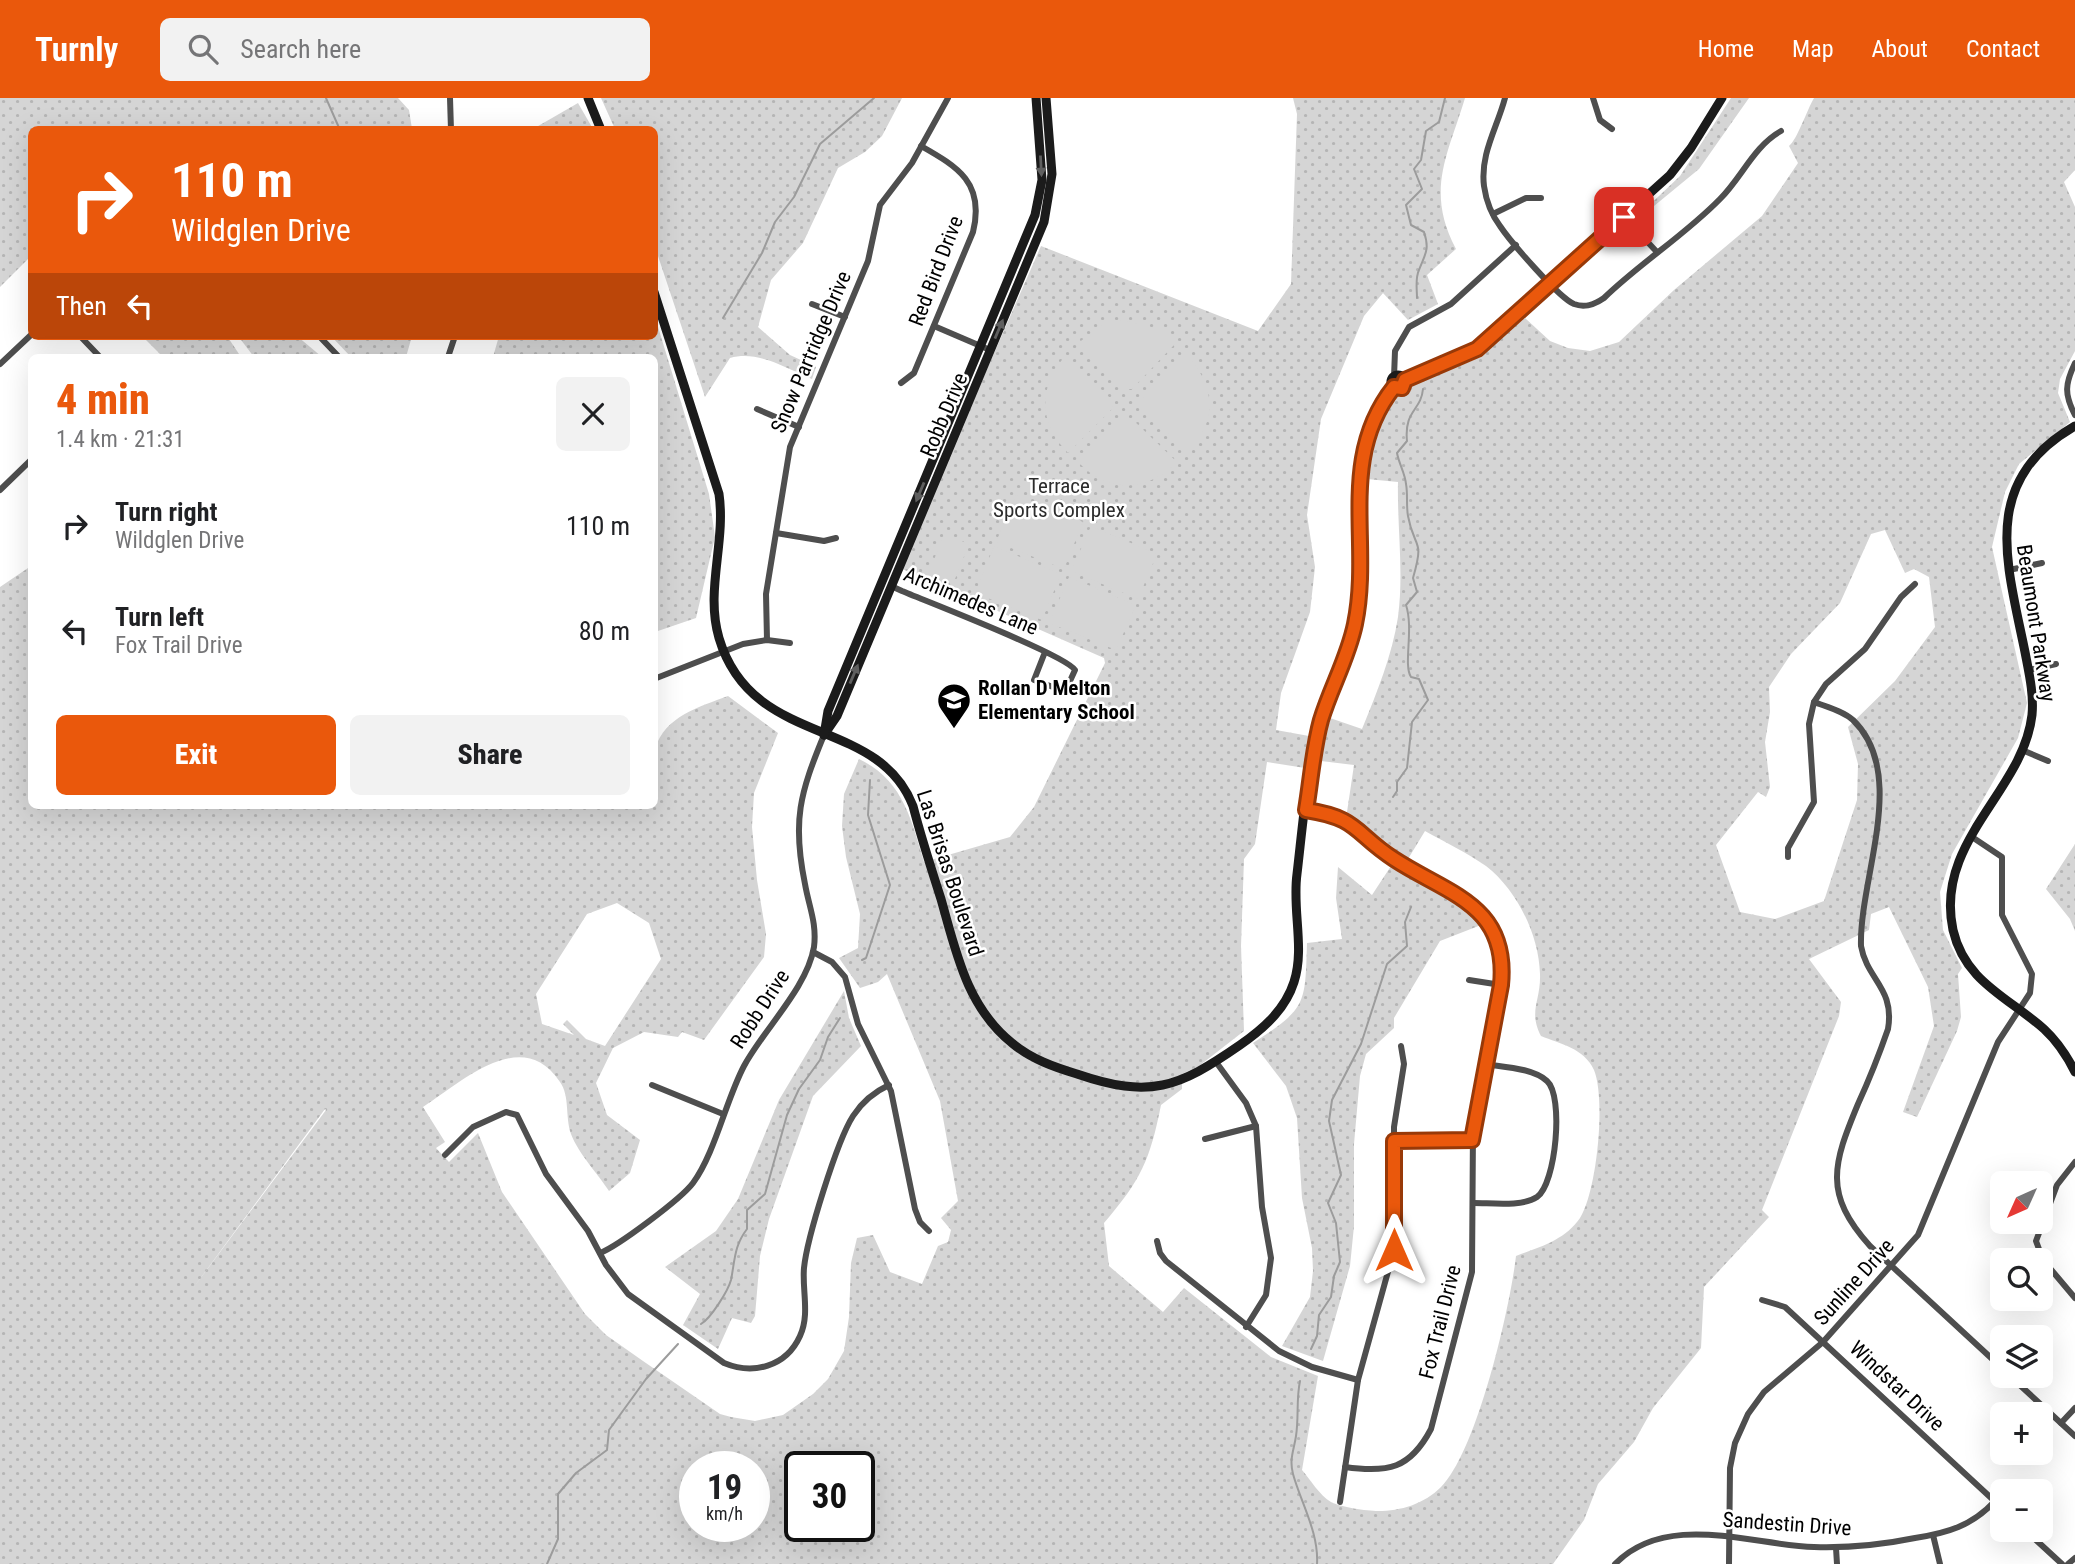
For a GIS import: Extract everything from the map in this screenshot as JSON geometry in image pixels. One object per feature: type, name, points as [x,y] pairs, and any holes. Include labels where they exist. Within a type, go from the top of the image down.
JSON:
[{"type":"street","points":[[450,98],[451,126]]},
{"type":"street","points":[[588,98],[599,126]]},
{"type":"street","name":"Snow Partridge Drive","points":[[766,640],[766,594],[788,458],[868,261],[880,205],[921,146],[948,98]]},
{"type":"street","name":"Robb Drive","points":[[600,1253],[687,1190],[699,1174],[744,1066],[800,980],[813,952],[814,917],[805,886],[798,805],[805,780],[824,735],[837,716],[892,587],[986,348],[1038,203],[1041,168],[1036,98]]},
{"type":"street","name":"Robb Drive","points":[[824,735],[828,711],[882,582],[1048,208],[1052,174],[1046,98]]},
{"type":"street","points":[[1505,98],[1484,165],[1485,190],[1493,214],[1551,284],[1574,304],[1593,305],[1719,201],[1765,140],[1781,131]]},
{"type":"street","points":[[1593,98],[1600,120],[1612,129]]},
{"type":"street","points":[[1516,245],[1451,303],[1409,327],[1395,351],[1394,382],[1402,388],[1405,380],[1477,349],[1682,162],[1722,98]]},
{"type":"street","name":"Red Bird Drive","points":[[901,383],[914,373],[973,232],[977,212],[972,188],[965,176],[953,164],[921,146]]},
{"type":"street","points":[[1493,214],[1525,198],[1541,198]]},
{"type":"street","points":[[1624,217],[1656,251]]},
{"type":"street","name":"Las Brisas Boulevard","points":[[658,304],[719,494],[722,527],[714,607],[724,653],[742,682],[764,704],[877,758],[904,786],[913,806],[968,986],[984,1014],[1015,1046],[1054,1067],[1098,1082],[1137,1089],[1174,1083],[1216,1062],[1253,1037],[1276,1015],[1294,983],[1298,960],[1295,891],[1306,810],[1322,718],[1346,658],[1355,622],[1360,576],[1358,493],[1366,438],[1373,416],[1394,382]]},
{"type":"street","points":[[812,304],[845,317]]},
{"type":"street","points":[[934,326],[986,348]]},
{"type":"street","points":[[0,364],[28,338]]},
{"type":"street","points":[[84,340],[97,354]]},
{"type":"street","points":[[323,340],[336,354]]},
{"type":"street","points":[[2075,363],[2065,387],[2075,415]]},
{"type":"street","points":[[757,410],[799,427]]},
{"type":"street","name":"Beaumont Parkway","points":[[2075,426],[2044,447],[2019,480],[2005,530],[2031,669],[2033,707],[2024,751],[1976,825],[1958,865],[1952,890],[1954,933],[1963,957],[1978,978],[2053,1038],[2075,1072]]},
{"type":"street","name":"Beaumont Parkway","points":[[2012,569],[2011,529],[2019,494],[2040,459],[2075,432]]},
{"type":"street","points":[[0,490],[28,463]]},
{"type":"street","points":[[776,533],[824,541],[836,538]]},
{"type":"street","points":[[2012,569],[2042,563]]},
{"type":"street","name":"Archimedes Lane","points":[[882,582],[892,587],[1045,652],[1072,664],[1075,670],[1070,681],[1053,687],[1034,680],[1045,652]]},
{"type":"street","points":[[1788,857],[1788,848],[1814,802],[1809,724],[1814,702],[1826,684],[1865,649],[1901,597],[1915,584]]},
{"type":"street","points":[[658,678],[743,644],[766,640],[790,643]]},
{"type":"street","points":[[2031,669],[2056,664]]},
{"type":"street","points":[[1814,702],[1852,719],[1865,735],[1881,772],[1861,946],[1868,965],[1885,990],[1891,1016],[1888,1030],[1838,1152],[1836,1187],[1851,1224],[1990,1357]]},
{"type":"street","points":[[2024,751],[2048,761]]},
{"type":"street","name":"Fox Trail Drive","points":[[1306,810],[1342,817],[1391,857],[1468,901],[1485,918],[1497,940],[1502,964],[1501,985],[1472,1140],[1472,1272],[1431,1429],[1421,1447],[1406,1460],[1387,1470],[1345,1467]]},
{"type":"street","name":"Sunline Drive","points":[[1729,1564],[1730,1468],[1741,1427],[1764,1392],[1823,1342],[1911,1246],[1924,1223],[1998,1042],[2020,1012],[2033,981],[2002,915],[2002,857],[1972,837]]},
{"type":"street","points":[[813,952],[832,962],[848,982],[858,1024],[889,1085],[896,1106],[915,1209],[920,1222],[929,1231]]},
{"type":"street","points":[[1469,980],[1501,985]]},
{"type":"street","points":[[1340,1502],[1358,1380],[1394,1250],[1394,1141],[1404,1064],[1401,1046]]},
{"type":"street","points":[[1216,1062],[1246,1103],[1255,1126],[1271,1270],[1266,1295],[1245,1327]]},
{"type":"street","points":[[1474,1203],[1525,1202],[1539,1196],[1550,1178],[1553,1154],[1557,1101],[1552,1087],[1536,1074],[1485,1064]]},
{"type":"street","points":[[652,1084],[723,1114]]},
{"type":"street","points":[[445,1155],[472,1127],[501,1113],[513,1113],[522,1121],[546,1174],[628,1294],[724,1363],[749,1369],[772,1364],[796,1345],[805,1318],[803,1283],[808,1244],[844,1135],[859,1107],[889,1085]]},
{"type":"street","points":[[1205,1139],[1255,1126]]},
{"type":"street","points":[[1394,1141],[1472,1140]]},
{"type":"street","points":[[2075,1162],[2057,1185],[2036,1241],[2043,1260],[2075,1298]]},
{"type":"street","points":[[1157,1241],[1160,1254],[1166,1261],[1245,1327],[1312,1367],[1358,1380]]},
{"type":"street","name":"Windstar Drive","points":[[1762,1300],[1785,1307],[1990,1496]]},
{"type":"street","points":[[2023,1388],[2075,1436]]},
{"type":"street","points":[[2061,1423],[2075,1408]]},
{"type":"street","name":"Sandestin Drive","points":[[1615,1564],[1639,1546],[1661,1538],[1729,1536],[1789,1546],[1836,1548],[1933,1535],[1972,1521],[1990,1505]]},
{"type":"street","points":[[1933,1535],[1940,1564]]},
{"type":"street","points":[[2038,1542],[2062,1564]]},
{"type":"street","points":[[1836,1548],[1837,1564]]},
{"type":"street","points":[[2068,1564],[2075,1558]]},
{"type":"green space","points":[[0,98],[398,98],[409,110],[412,126],[28,126],[28,259],[0,287]]},
{"type":"green space","points":[[601,98],[902,98],[882,136],[865,152],[838,168],[803,243],[771,280],[758,327],[790,355],[816,367],[812,379],[772,361],[740,356],[730,358],[705,397],[658,256],[658,126],[614,126]]},
{"type":"green space","name":"Terrace Sports Complex","points":[[1293,98],[1465,98],[1442,173],[1442,209],[1456,249],[1427,275],[1438,304],[1408,320],[1383,293],[1364,316],[1321,419],[1307,515],[1315,567],[1310,612],[1281,693],[1276,730],[1309,736],[1330,718],[1362,729],[1388,660],[1400,600],[1398,482],[1367,479],[1373,442],[1383,410],[1411,384],[1474,360],[1525,318],[1550,341],[1568,348],[1590,351],[1619,342],[1674,290],[1762,216],[1798,163],[1789,146],[1814,98],[2075,98],[2075,170],[2064,182],[2075,207],[2075,351],[2060,379],[2058,393],[2070,422],[2019,464],[2005,492],[1992,547],[2027,703],[2018,738],[1952,854],[1940,892],[1943,930],[1962,968],[1958,974],[1961,1017],[1957,1031],[1917,1117],[1903,1112],[1934,1026],[1928,987],[1889,907],[1871,914],[1869,930],[1809,959],[1841,1002],[1839,1016],[1762,1210],[1769,1217],[1704,1287],[1701,1348],[1653,1408],[1634,1442],[1598,1484],[1584,1520],[1553,1564],[0,1564],[0,587],[28,568],[28,809],[658,809],[658,742],[667,728],[684,714],[728,696],[778,733],[754,793],[752,827],[766,934],[764,957],[704,1040],[682,1032],[678,1037],[644,1032],[613,1048],[596,1083],[607,1115],[640,1140],[630,1173],[609,1191],[574,1141],[560,1082],[545,1066],[528,1058],[510,1058],[492,1063],[423,1107],[445,1142],[436,1148],[449,1162],[478,1133],[502,1192],[585,1314],[606,1335],[720,1414],[755,1421],[783,1415],[813,1394],[828,1379],[844,1351],[849,1317],[851,1263],[857,1238],[873,1235],[890,1272],[922,1284],[938,1246],[948,1242],[951,1230],[941,1218],[958,1201],[940,1101],[887,974],[878,982],[860,988],[839,958],[858,948],[860,914],[846,857],[842,826],[844,794],[859,759],[886,778],[895,789],[915,831],[924,862],[1010,837],[1034,807],[1105,663],[1104,658],[900,568],[1041,246],[1258,331],[1291,284],[1297,114]],"holes":[[[1885,530],[1905,573],[1914,569],[1929,577],[1935,627],[1895,681],[1848,727],[1858,764],[1857,800],[1824,901],[1775,919],[1740,912],[1716,845],[1758,792],[1766,797],[1770,787],[1765,742],[1770,712],[1769,687],[1791,654],[1840,603],[1871,534]],[[1321,761],[1354,765],[1347,812],[1408,859],[1425,831],[1479,861],[1497,876],[1516,900],[1536,944],[1540,983],[1535,1013],[1541,1036],[1571,1048],[1584,1057],[1594,1070],[1598,1084],[1598,1145],[1591,1188],[1580,1218],[1559,1237],[1516,1256],[1507,1309],[1490,1378],[1467,1443],[1441,1487],[1420,1502],[1395,1510],[1367,1510],[1335,1504],[1323,1496],[1302,1470],[1318,1376],[1271,1357],[1184,1288],[1163,1312],[1109,1266],[1104,1223],[1127,1194],[1142,1168],[1153,1141],[1161,1105],[1182,1089],[1182,1074],[1199,1066],[1244,1031],[1241,946],[1244,859],[1255,844],[1267,762],[1305,768]],[[617,903],[649,923],[661,959],[605,1046],[586,1039],[567,1020],[563,1024],[574,1035],[542,1024],[536,994],[587,914]],[[325,1109],[326,1110],[191,1291]]]},
{"type":"green space","points":[[1731,98],[1749,98],[1699,169],[1637,220],[1680,176]]},
{"type":"green space","points":[[578,103],[591,126],[538,126]]},
{"type":"green space","points":[[1123,320],[1158,329],[1175,344],[1132,389],[1122,389],[1077,344],[1100,326]]},
{"type":"green space","points":[[658,327],[709,494],[715,537],[696,618],[658,631],[658,354],[494,354],[498,340],[658,340]]},
{"type":"green space","points":[[146,340],[230,340],[239,354],[160,354]]},
{"type":"green space","points":[[241,340],[302,340],[318,354],[252,354]]},
{"type":"green space","points":[[335,340],[411,340],[407,354],[348,354]]},
{"type":"green space","points":[[1186,354],[1203,377],[1209,402],[1205,428],[1187,451],[1142,408],[1142,399]]},
{"type":"green space","points":[[1066,355],[1112,400],[1113,408],[1068,453],[1051,429],[1045,404],[1050,379]]},
{"type":"green space","points":[[1123,419],[1132,419],[1177,462],[1153,479],[1128,485],[1103,480],[1079,463]]},
{"type":"green space","points":[[1016,495],[1083,522],[1064,569],[996,542]]},
{"type":"green space","points":[[1091,526],[1157,554],[1138,599],[1071,571]]},
{"type":"green space","points":[[944,534],[969,544],[953,584],[928,575]]},
{"type":"green space","points":[[994,546],[1061,574],[1042,620],[975,593]]},
{"type":"green space","points":[[1069,577],[1136,605],[1116,650],[1049,623]]},
{"type":"green space","points":[[2075,844],[2075,931],[2070,919],[2046,889]]},
{"type":"green space","points":[[1391,866],[1463,905],[1481,925],[1440,941],[1394,1018],[1394,1028],[1366,1054],[1360,1076],[1354,1144],[1354,1226],[1350,1266],[1323,1361],[1282,1346],[1310,1297],[1312,1248],[1302,1198],[1297,1118],[1286,1086],[1253,1043],[1284,1021],[1300,1003],[1305,980],[1307,943],[1342,939],[1336,898],[1338,867],[1372,895]]},
{"type":"green space","points":[[844,991],[849,1018],[861,1046],[813,1096],[769,1219],[760,1256],[755,1316],[751,1323],[732,1318],[718,1349],[683,1325],[700,1294],[665,1267],[716,1231],[738,1199],[779,1100]]},
{"type":"waterway","points":[[326,98],[338,126]]},
{"type":"waterway","points":[[723,318],[762,253],[775,222],[794,197],[820,144],[874,98]]},
{"type":"waterway","points":[[1417,298],[1417,276],[1427,243],[1424,232],[1411,225],[1406,205],[1422,189],[1414,169],[1421,160],[1426,131],[1439,122],[1445,98]]},
{"type":"waterway","points":[[1393,797],[1397,791],[1397,782],[1407,768],[1412,722],[1428,700],[1419,679],[1411,677],[1408,664],[1409,625],[1406,605],[1417,592],[1413,578],[1418,549],[1410,527],[1405,480],[1397,453],[1407,441],[1408,423],[1423,389]]},
{"type":"waterway","points":[[862,960],[866,958],[890,885],[868,815],[870,780]]},
{"type":"waterway","points":[[1311,1349],[1317,1336],[1319,1315],[1331,1297],[1334,1276],[1340,1262],[1336,1223],[1328,1203],[1341,1175],[1329,1121],[1332,1100],[1361,1044],[1387,964],[1407,946],[1405,922],[1411,907]]},
{"type":"waterway","points":[[701,1324],[714,1310],[729,1285],[737,1247],[747,1229],[747,1210],[765,1194],[787,1115],[799,1089],[820,1060],[828,1037],[840,1018]]},
{"type":"waterway","points":[[547,1564],[558,1539],[558,1494],[576,1473],[607,1450],[609,1430],[646,1379],[678,1344]]},
{"type":"waterway","points":[[1300,1381],[1292,1469],[1315,1541],[1317,1564]]},
{"type":"place","name":"Rollan D Melton Elementary School","points":[[954,730]]},
{"type":"route","points":[[1394,1250],[1394,1141],[1472,1140],[1501,985],[1502,964],[1497,940],[1491,928],[1468,901],[1384,853],[1342,817],[1306,810],[1317,737],[1326,705],[1346,658],[1355,622],[1360,576],[1358,493],[1368,427],[1379,405],[1394,387],[1402,388],[1405,380],[1477,349],[1624,217]]}]
